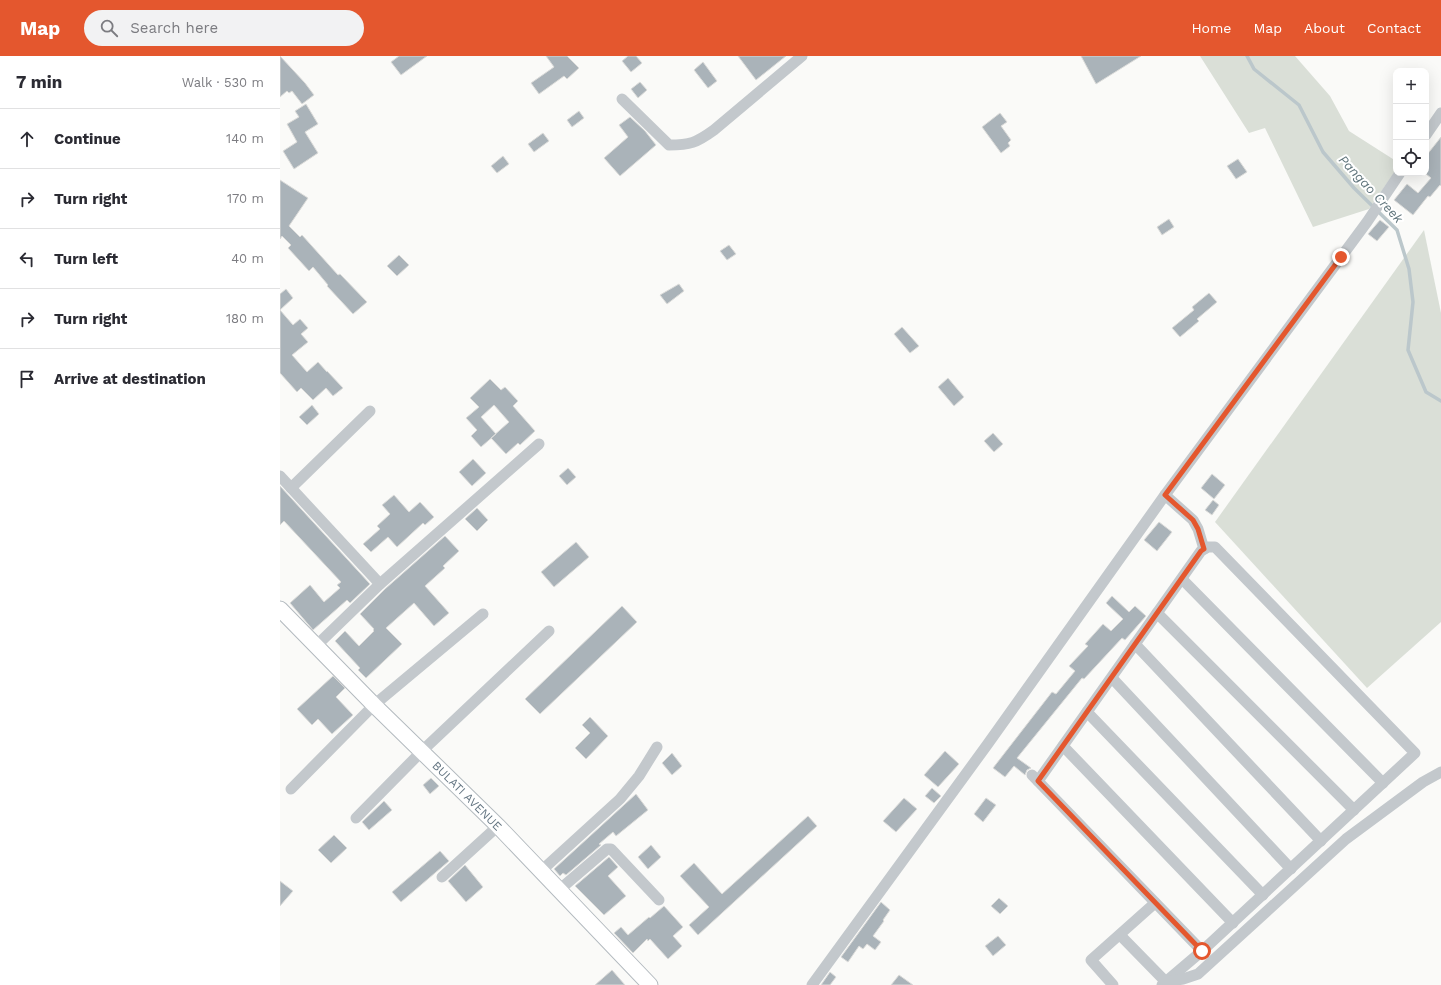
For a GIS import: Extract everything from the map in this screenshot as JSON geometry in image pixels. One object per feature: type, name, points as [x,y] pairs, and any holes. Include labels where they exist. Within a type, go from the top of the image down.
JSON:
[{"type":"street","points":[[622,99],[669,145],[684,145],[699,141],[709,134],[802,56]]},
{"type":"street","points":[[1429,131],[1441,113]]},
{"type":"street","points":[[812,985],[987,745],[1165,495],[1367,222],[1398,176]]},
{"type":"street","points":[[291,488],[370,411]]},
{"type":"street","points":[[316,646],[380,584],[539,444]]},
{"type":"street","points":[[280,476],[380,584]]},
{"type":"street","points":[[1165,495],[1193,520],[1198,529],[1204,549]]},
{"type":"street","points":[[1164,983],[1202,951],[1233,923],[1415,754],[1215,547],[1208,547],[1204,549],[1063,746],[1035,778],[1202,951]]},
{"type":"street","points":[[1182,579],[1384,783]]},
{"type":"street","name":"BULATI AVENUE","points":[[280,609],[374,705],[498,826],[650,985]]},
{"type":"street","points":[[1157,613],[1354,810]]},
{"type":"street","points":[[291,788],[374,705],[483,614]]},
{"type":"street","points":[[356,818],[422,751],[549,631]]},
{"type":"street","points":[[1135,644],[1321,841]]},
{"type":"street","points":[[1112,678],[1291,868]]},
{"type":"street","points":[[1087,712],[1263,895]]},
{"type":"street","points":[[1063,746],[1233,923]]},
{"type":"street","points":[[541,871],[620,798],[639,776],[657,747]]},
{"type":"street","points":[[1164,983],[1198,974],[1346,839],[1423,782],[1441,772]]},
{"type":"street","points":[[442,877],[498,826]]},
{"type":"street","points":[[559,890],[607,849],[611,849],[658,900]]},
{"type":"street","points":[[1113,985],[1091,960],[1155,903]]},
{"type":"street","points":[[1120,935],[1164,983]]},
{"type":"shaded area","points":[[1200,56],[1295,56],[1330,96],[1349,131],[1393,159],[1393,174],[1369,209],[1313,227],[1265,128],[1249,133]]},
{"type":"shaded area","points":[[1424,230],[1441,313],[1441,622],[1367,688],[1215,522]]},
{"type":"building","points":[[280,56],[314,95],[302,104],[292,91],[289,93],[287,91],[280,97]]},
{"type":"building","points":[[399,56],[427,56],[401,75],[391,62]]},
{"type":"building","points":[[546,56],[567,56],[579,68],[567,79],[564,76],[539,94],[531,83],[554,67]]},
{"type":"building","points":[[628,56],[636,56],[642,63],[631,72],[622,61]]},
{"type":"building","points":[[738,56],[786,56],[756,80]]},
{"type":"building","points":[[1081,56],[1141,56],[1096,84]]},
{"type":"building","points":[[703,62],[717,81],[708,88],[694,70]]},
{"type":"building","points":[[640,82],[647,90],[638,98],[631,89]]},
{"type":"building","points":[[306,104],[318,124],[305,132],[318,153],[294,169],[283,151],[297,142],[287,124],[299,117],[295,111]]},
{"type":"building","points":[[579,111],[584,118],[572,127],[567,120]]},
{"type":"building","points":[[1000,113],[1007,122],[1001,126],[1011,140],[1008,143],[1010,146],[1001,153],[982,127]]},
{"type":"building","points":[[630,117],[645,131],[656,145],[620,176],[604,158],[628,137],[619,125]]},
{"type":"building","points":[[543,133],[549,141],[534,152],[528,144]]},
{"type":"building","points":[[1441,137],[1441,186],[1440,185],[1430,197],[1428,196],[1413,215],[1394,200],[1407,184],[1418,193],[1431,178],[1428,176],[1429,152]]},
{"type":"building","points":[[503,156],[509,164],[497,173],[491,166]]},
{"type":"building","points":[[1238,159],[1247,172],[1236,179],[1227,166]]},
{"type":"building","points":[[280,180],[308,198],[289,226],[300,237],[302,235],[338,275],[340,274],[367,302],[353,314],[327,286],[328,285],[313,267],[309,271],[288,248],[291,245],[282,236],[280,239]]},
{"type":"building","points":[[1169,219],[1174,227],[1162,235],[1157,227]]},
{"type":"building","points":[[1380,220],[1389,227],[1377,241],[1368,234]]},
{"type":"building","points":[[729,245],[736,254],[727,260],[720,251]]},
{"type":"building","points":[[399,255],[409,265],[397,276],[387,266]]},
{"type":"building","points":[[679,284],[684,291],[667,304],[660,295]]},
{"type":"building","points":[[286,289],[293,298],[280,310],[280,294]]},
{"type":"building","points":[[1209,293],[1217,302],[1197,319],[1199,321],[1180,337],[1172,328],[1194,310],[1192,307]]},
{"type":"building","points":[[280,310],[293,325],[300,319],[308,328],[301,334],[308,342],[292,355],[307,372],[318,362],[327,371],[343,388],[333,396],[326,388],[313,400],[301,388],[297,392],[280,373]]},
{"type":"building","points":[[902,327],[919,346],[910,353],[894,334]]},
{"type":"building","points":[[948,378],[964,397],[954,406],[938,387]]},
{"type":"building","points":[[490,379],[501,390],[505,387],[518,401],[513,406],[535,431],[520,445],[518,443],[506,454],[491,438],[481,447],[471,436],[477,430],[466,418],[479,407],[470,398]],"holes":[[[494,405],[509,422],[496,434],[481,417]]]},
{"type":"building","points":[[312,405],[319,414],[307,425],[299,417]]},
{"type":"building","points":[[993,433],[1003,444],[994,452],[984,441]]},
{"type":"building","points":[[473,459],[486,473],[472,486],[459,472]]},
{"type":"building","points":[[568,468],[576,477],[567,485],[559,476]]},
{"type":"building","points":[[1212,474],[1225,485],[1214,499],[1201,488]]},
{"type":"building","points":[[280,486],[370,584],[350,603],[347,600],[313,630],[290,603],[310,585],[324,602],[340,588],[337,585],[341,582],[284,521],[280,525]]},
{"type":"building","points":[[394,495],[409,512],[420,502],[434,517],[425,525],[423,523],[397,547],[388,537],[371,552],[363,544],[380,529],[377,526],[390,514],[382,505]]},
{"type":"building","points":[[1213,500],[1219,505],[1212,515],[1205,510]]},
{"type":"building","points":[[477,508],[488,520],[477,531],[465,519]]},
{"type":"building","points":[[1159,522],[1172,532],[1157,551],[1144,540]]},
{"type":"building","points":[[445,536],[459,551],[443,566],[445,568],[425,586],[449,613],[434,626],[414,603],[386,628],[402,644],[366,678],[358,670],[360,668],[335,641],[345,631],[359,646],[374,631],[374,629],[360,614],[385,589]]},
{"type":"building","points":[[576,542],[589,557],[554,587],[541,572]]},
{"type":"building","points":[[1112,596],[1129,612],[1135,606],[1146,616],[1125,640],[1122,638],[1084,679],[1082,678],[1017,758],[1031,768],[1027,770],[1025,775],[1014,766],[1005,777],[993,768],[1052,692],[1056,694],[1075,671],[1069,666],[1088,646],[1085,644],[1103,624],[1111,631],[1123,619],[1106,603]]},
{"type":"building","points":[[622,606],[637,622],[540,714],[525,699]]},
{"type":"building","points":[[333,676],[345,688],[336,697],[353,715],[332,734],[318,719],[312,725],[297,709]]},
{"type":"building","points":[[590,717],[608,736],[586,759],[575,748],[590,733],[582,725]]},
{"type":"building","points":[[945,751],[959,764],[938,787],[924,775]]},
{"type":"building","points":[[672,753],[682,766],[672,775],[662,763]]},
{"type":"building","points":[[431,778],[439,786],[430,794],[423,785]]},
{"type":"building","points":[[932,788],[941,796],[934,803],[925,796]]},
{"type":"building","points":[[636,794],[648,810],[616,836],[613,832],[599,844],[601,845],[566,875],[563,873],[560,876],[554,869]]},
{"type":"building","points":[[904,798],[917,809],[896,832],[883,821]]},
{"type":"building","points":[[986,798],[996,805],[983,822],[974,814]]},
{"type":"building","points":[[384,801],[392,810],[369,830],[362,822]]},
{"type":"building","points":[[808,816],[817,826],[698,935],[689,925],[709,907],[680,876],[694,863],[722,894]]},
{"type":"building","points":[[334,835],[347,848],[331,863],[318,850]]},
{"type":"building","points":[[651,845],[661,857],[648,869],[638,857]]},
{"type":"building","points":[[440,851],[449,861],[401,902],[392,892]]},
{"type":"building","points":[[609,857],[618,867],[608,876],[626,896],[604,915],[575,886]]},
{"type":"building","points":[[465,865],[483,887],[466,902],[448,881]]},
{"type":"building","points":[[280,881],[293,891],[280,906]]},
{"type":"building","points":[[999,898],[1008,906],[1000,914],[991,906]]},
{"type":"building","points":[[881,902],[890,910],[873,936],[881,942],[875,950],[867,944],[863,949],[859,946],[848,962],[841,957]]},
{"type":"building","points":[[664,906],[683,927],[673,936],[682,946],[668,959],[650,939],[648,941],[647,939],[633,953],[614,933],[621,927],[628,935]]},
{"type":"building","points":[[998,936],[1006,945],[993,956],[985,946]]},
{"type":"building","points":[[612,970],[625,985],[595,985]]},
{"type":"building","points":[[830,972],[836,977],[830,985],[821,985]]},
{"type":"building","points":[[899,975],[913,985],[891,985]]},
{"type":"waterway","name":"Pangao Creek","points":[[1247,56],[1254,69],[1299,105],[1323,152],[1354,188],[1397,230],[1409,269],[1413,302],[1408,350],[1426,392],[1441,401]]},
{"type":"route","points":[[1202,951],[1038,781],[1201,551],[1204,549],[1198,529],[1193,520],[1165,495],[1341,257]]}]
